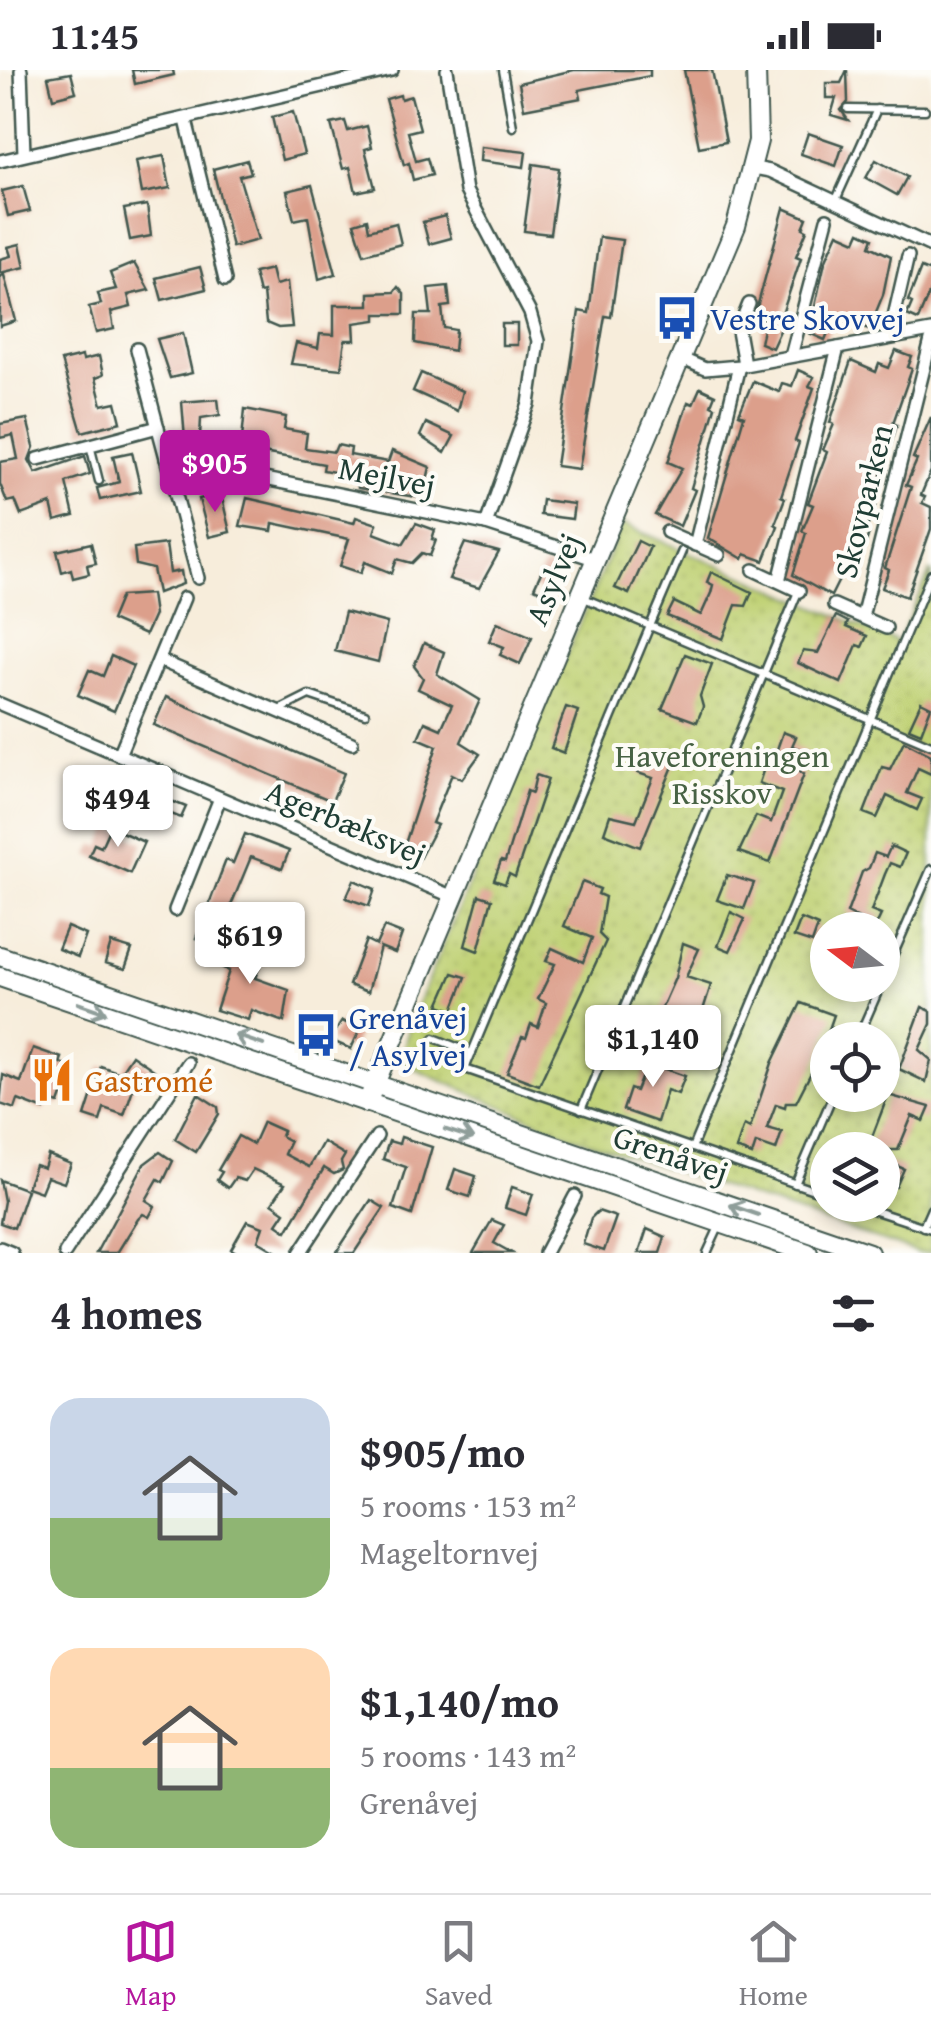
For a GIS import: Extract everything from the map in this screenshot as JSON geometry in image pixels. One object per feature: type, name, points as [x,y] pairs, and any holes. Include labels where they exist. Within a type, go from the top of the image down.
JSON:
[{"type":"street","points":[[21,70],[24,154]]},
{"type":"street","points":[[0,161],[392,70]]},
{"type":"street","points":[[446,70],[466,190],[530,313],[538,341],[529,404],[486,524]]},
{"type":"street","name":"Asylvej","points":[[367,1103],[736,226],[758,141],[756,70]]},
{"type":"street","points":[[186,120],[225,280]]},
{"type":"street","points":[[754,168],[770,170],[931,246]]},
{"type":"street","points":[[792,356],[827,219]]},
{"type":"street","points":[[889,338],[908,256]]},
{"type":"street","points":[[696,545],[741,365],[738,331],[749,304]]},
{"type":"street","points":[[680,358],[706,369],[931,331]]},
{"type":"street","name":"Skovparken","points":[[862,618],[931,340]]},
{"type":"street","name":"Skovparken","points":[[779,581],[838,348]]},
{"type":"street","points":[[137,349],[198,578]]},
{"type":"street","points":[[38,459],[158,428]]},
{"type":"street","name":"Mejlvej","points":[[166,459],[486,524],[594,559]]},
{"type":"street","points":[[667,532],[719,555]]},
{"type":"street","name":"Skovparken","points":[[754,570],[799,591]]},
{"type":"street","points":[[120,755],[184,598]]},
{"type":"street","name":"Skovparken","points":[[834,605],[886,628]]},
{"type":"street","points":[[159,660],[352,743]]},
{"type":"street","name":"Agerbæksvej","points":[[0,704],[451,896]]},
{"type":"street","name":"Agerbæksvej","points":[[174,910],[220,798]]},
{"type":"street","name":"Grenåvej","points":[[0,956],[870,1253]]},
{"type":"street","name":"Grenåvej","points":[[0,977],[808,1253]]},
{"type":"street","points":[[65,1253],[188,1064]]},
{"type":"street","points":[[300,1253],[377,1136]]},
{"type":"street","points":[[545,1253],[575,1196]]},
{"type":"street","points":[[0,1248],[12,1253]]},
{"type":"lane","points":[[502,70],[513,127]]},
{"type":"lane","points":[[848,110],[925,110]]},
{"type":"lane","points":[[834,203],[877,110]]},
{"type":"lane","points":[[90,446],[98,481]]},
{"type":"lane","points":[[682,551],[465,1070],[810,1189]]},
{"type":"lane","points":[[692,1148],[931,574]]},
{"type":"lane","points":[[581,1110],[799,591]]},
{"type":"lane","points":[[578,596],[931,745]]},
{"type":"lane","points":[[278,711],[310,695],[365,714]]},
{"type":"lane","points":[[900,941],[931,869]]},
{"type":"lane","points":[[434,1038],[472,1053]]},
{"type":"lane","points":[[795,1184],[826,1112]]},
{"type":"lane","points":[[900,1219],[927,1228],[931,1209]]},
{"type":"lane","name":"Grenåvej","points":[[708,1253],[720,1223]]},
{"type":"green space","name":"Haveforeningen Risskov","points":[[622,524],[898,642],[931,571],[931,1253],[919,1253],[827,1222],[900,1222],[900,1132],[810,1132],[810,1216],[576,1138],[412,1068],[401,1059],[411,1020]]},
{"type":"building","points":[[132,70],[173,70],[174,75],[135,84]]},
{"type":"building","points":[[574,70],[650,70],[650,76],[579,90],[581,98],[524,109],[519,83]]},
{"type":"building","points":[[684,70],[712,70],[726,142],[699,147]]},
{"type":"building","points":[[847,70],[848,102],[841,110],[848,120],[831,115],[836,98],[826,98],[826,83],[841,83]]},
{"type":"building","points":[[71,73],[76,92],[53,98],[48,77]]},
{"type":"building","points":[[400,95],[401,99],[411,96],[420,129],[408,132],[416,161],[427,158],[432,175],[413,180],[409,163],[404,165],[386,99]]},
{"type":"building","points":[[293,112],[304,154],[282,160],[272,117]]},
{"type":"building","points":[[345,121],[348,131],[367,126],[372,147],[365,149],[375,188],[356,192],[350,167],[343,169],[331,124]]},
{"type":"building","points":[[808,133],[843,145],[836,166],[801,154]]},
{"type":"building","points":[[481,147],[526,152],[524,167],[480,161]]},
{"type":"building","points":[[164,156],[170,188],[142,193],[136,161]]},
{"type":"building","points":[[247,160],[251,173],[239,176],[258,240],[232,247],[213,169]]},
{"type":"building","points":[[876,160],[907,177],[897,195],[866,178]]},
{"type":"building","points":[[533,164],[559,168],[550,234],[524,231]]},
{"type":"building","points":[[312,185],[336,274],[319,279],[308,217],[294,220],[287,191]]},
{"type":"building","points":[[23,186],[30,211],[8,216],[2,191]]},
{"type":"building","points":[[147,205],[151,236],[130,240],[124,209]]},
{"type":"building","points":[[784,208],[807,218],[803,228],[807,230],[796,256],[801,258],[783,311],[788,313],[772,348],[760,343],[765,320],[755,315]]},
{"type":"building","points":[[445,216],[451,238],[429,244],[423,222]]},
{"type":"building","points":[[367,219],[369,230],[396,223],[401,244],[364,254],[354,223]]},
{"type":"building","points":[[860,232],[873,238],[870,246],[891,256],[883,295],[869,329],[834,318],[825,340],[809,333],[825,262],[838,233],[856,241]]},
{"type":"building","points":[[599,237],[622,240],[611,317],[605,316],[579,469],[556,466],[579,311],[589,313]]},
{"type":"building","points":[[20,244],[25,267],[0,273],[0,259],[11,256],[8,247]]},
{"type":"building","points":[[134,263],[149,290],[128,295],[131,307],[111,312],[114,329],[96,333],[89,307],[101,304],[98,293],[116,289],[110,273]]},
{"type":"building","points":[[200,267],[206,289],[162,300],[156,278]]},
{"type":"building","points":[[921,268],[931,272],[931,289],[918,320],[907,315],[912,303],[908,301]]},
{"type":"building","points":[[271,269],[275,285],[287,282],[292,327],[278,328],[266,323],[263,292],[259,293],[254,273]]},
{"type":"building","points":[[4,275],[16,321],[0,326],[0,276]]},
{"type":"building","points":[[448,286],[450,306],[442,307],[444,328],[456,330],[454,351],[415,343],[416,314],[431,314],[428,288]]},
{"type":"building","points":[[398,287],[404,294],[404,314],[376,314],[376,320],[354,323],[355,340],[345,340],[341,369],[291,364],[296,343],[318,348],[320,334],[334,335],[334,305],[369,305],[369,293],[394,292]]},
{"type":"building","points":[[502,324],[517,324],[517,345],[502,345]]},
{"type":"building","points":[[183,333],[192,373],[170,378],[157,339]]},
{"type":"building","points":[[896,351],[912,357],[908,367],[912,369],[893,423],[897,425],[872,504],[876,506],[865,532],[869,533],[855,577],[843,572],[831,596],[793,575],[806,533],[802,531],[813,505],[808,503],[827,452],[823,450],[834,424],[830,422],[851,361],[876,372],[879,364],[889,368]]},
{"type":"building","points":[[82,356],[83,360],[99,356],[103,375],[95,378],[102,405],[116,402],[121,422],[82,432],[61,361]]},
{"type":"building","points":[[798,370],[814,377],[809,386],[814,388],[795,441],[799,443],[781,496],[785,498],[775,524],[778,526],[764,561],[745,554],[743,559],[708,538],[744,416],[739,414],[753,381],[779,392],[782,383],[792,386]]},
{"type":"building","points":[[421,373],[462,391],[457,411],[413,391]]},
{"type":"building","points":[[700,388],[715,395],[711,405],[715,407],[691,488],[695,490],[680,526],[655,515],[682,468],[668,462],[688,402],[693,404]]},
{"type":"building","points":[[218,399],[220,415],[201,418],[200,437],[185,439],[182,402]]},
{"type":"building","points":[[245,409],[286,417],[284,429],[307,433],[305,448],[334,452],[337,445],[351,448],[350,455],[388,462],[392,451],[430,467],[423,498],[358,488],[357,476],[323,470],[324,464],[241,449]]},
{"type":"building","points":[[931,417],[931,471],[921,495],[925,497],[922,503],[931,507],[931,529],[907,597],[882,588],[911,487],[906,485],[917,460],[913,458]]},
{"type":"building","points":[[27,419],[34,447],[29,460],[36,473],[85,456],[90,474],[66,482],[74,516],[55,521],[51,504],[21,515],[15,500],[7,502],[0,484],[0,462],[18,459],[13,435],[0,438],[0,424]]},
{"type":"building","points":[[426,423],[454,436],[445,453],[420,436]]},
{"type":"building","points":[[132,452],[141,491],[100,500],[97,488],[119,482],[113,456]]},
{"type":"building","points":[[221,494],[230,532],[209,537],[199,499]]},
{"type":"building","points":[[247,498],[354,523],[356,517],[377,524],[374,533],[403,544],[416,523],[435,530],[432,539],[436,540],[430,556],[422,553],[412,563],[397,559],[392,573],[365,562],[361,573],[340,566],[349,539],[273,523],[272,531],[240,526]]},
{"type":"building","points":[[542,500],[574,504],[572,519],[540,515]]},
{"type":"building","points":[[638,541],[650,547],[629,594],[615,588]]},
{"type":"building","points":[[91,543],[96,563],[87,565],[89,574],[73,578],[71,569],[62,572],[57,551]]},
{"type":"building","points":[[465,543],[499,552],[479,588],[449,579]]},
{"type":"building","points":[[166,544],[170,573],[181,571],[183,584],[158,593],[153,569],[136,565],[134,548]]},
{"type":"building","points":[[544,566],[558,572],[549,595],[534,588]]},
{"type":"building","points":[[711,572],[752,592],[746,606],[736,605],[723,639],[667,616],[674,602],[701,615],[713,585],[707,582]]},
{"type":"building","points":[[151,594],[154,615],[145,635],[111,620],[121,596]]},
{"type":"building","points":[[345,612],[387,623],[378,662],[335,651]]},
{"type":"building","points":[[836,616],[848,622],[846,627],[867,636],[862,647],[857,645],[841,683],[798,663],[803,651],[818,653]]},
{"type":"building","points":[[497,622],[532,637],[520,664],[500,655],[504,647],[489,641]]},
{"type":"building","points":[[424,643],[444,652],[437,674],[480,700],[461,742],[480,754],[462,779],[452,774],[432,823],[437,825],[418,861],[403,850],[437,746],[418,738],[425,722],[441,729],[452,705],[418,689],[423,678],[414,666]]},
{"type":"building","points":[[685,654],[712,664],[700,696],[703,707],[697,722],[662,709]]},
{"type":"building","points":[[111,656],[133,666],[114,711],[78,695],[89,670],[103,676]]},
{"type":"building","points":[[166,697],[344,773],[332,801],[154,725]]},
{"type":"building","points":[[921,702],[931,707],[921,733],[909,728]]},
{"type":"building","points":[[566,707],[578,711],[564,753],[551,748]]},
{"type":"building","points":[[783,732],[796,737],[792,746],[807,752],[800,772],[804,774],[770,863],[739,852],[756,816],[771,822],[782,792],[759,783],[766,762],[772,764]]},
{"type":"building","points":[[904,741],[931,755],[931,774],[918,768],[907,793],[922,799],[917,810],[887,796],[877,818],[864,813],[882,767],[890,769]]},
{"type":"building","points":[[633,749],[661,758],[664,749],[678,754],[640,847],[604,833],[610,815],[636,821],[653,778],[638,773],[641,765],[629,762]]},
{"type":"building","points":[[536,775],[548,779],[515,877],[509,874],[505,884],[494,880],[501,861],[505,862],[527,791],[532,793]]},
{"type":"building","points":[[122,781],[186,807],[181,818],[169,813],[165,822],[115,798]]},
{"type":"building","points":[[110,827],[144,842],[130,873],[89,855],[94,844],[101,847]]},
{"type":"building","points":[[245,834],[289,851],[282,869],[251,857],[215,944],[196,938],[226,860],[233,863]]},
{"type":"building","points":[[891,846],[906,853],[900,867],[890,863],[874,912],[847,912],[862,872],[869,868],[875,853],[886,857]]},
{"type":"building","points":[[727,875],[754,883],[744,909],[717,900]]},
{"type":"building","points":[[354,880],[375,889],[369,906],[346,898]]},
{"type":"building","points":[[582,882],[600,889],[598,894],[605,897],[599,934],[606,941],[539,1085],[507,1073],[522,1037],[526,1038],[531,1024],[538,1027],[546,1003],[538,999],[555,964],[546,961],[552,948],[583,962],[592,938],[564,926]]},
{"type":"building","points":[[479,895],[492,899],[478,951],[465,946]]},
{"type":"building","points":[[731,912],[745,919],[730,951],[718,946]]},
{"type":"building","points":[[801,919],[810,923],[810,942],[794,937]]},
{"type":"building","points":[[67,927],[86,935],[78,957],[58,949]]},
{"type":"building","points":[[384,927],[402,934],[395,953],[380,947],[368,992],[349,985],[366,940],[376,945]]},
{"type":"building","points":[[232,940],[265,954],[255,978],[289,990],[284,1022],[251,1010],[248,1020],[216,1010],[229,971],[221,967]]},
{"type":"building","points":[[111,943],[132,949],[125,969],[105,963]]},
{"type":"building","points":[[683,943],[699,949],[686,977],[711,985],[692,1045],[634,1029],[639,1014],[656,1021],[675,978]]},
{"type":"building","points":[[453,973],[466,977],[453,1010],[439,1005]]},
{"type":"building","points":[[801,1003],[834,1015],[832,1022],[810,1022],[810,1075],[796,1102],[786,1102],[785,1107],[776,1104],[767,1128],[782,1132],[776,1150],[756,1143],[752,1155],[736,1149],[744,1125],[750,1128],[772,1063]]},
{"type":"building","points":[[922,1007],[931,1011],[931,1024],[919,1050],[931,1060],[926,1082],[900,1066]]},
{"type":"building","points":[[342,1021],[360,1029],[351,1049],[330,1040]]},
{"type":"building","points":[[33,1048],[62,1058],[60,1063],[72,1067],[59,1104],[48,1100],[44,1110],[18,1100],[15,1109],[0,1104],[3,1075],[21,1082]]},
{"type":"building","points":[[651,1054],[665,1059],[662,1068],[685,1076],[678,1094],[667,1090],[657,1122],[623,1110],[630,1089],[636,1091]]},
{"type":"building","points":[[132,1055],[154,1070],[146,1082],[137,1077],[124,1115],[104,1108],[100,1121],[85,1116],[101,1066],[120,1073]]},
{"type":"building","points":[[198,1094],[218,1107],[219,1114],[196,1152],[175,1139]]},
{"type":"building","points":[[900,1098],[930,1107],[924,1121],[912,1116],[900,1145],[900,1132],[874,1132],[882,1112],[900,1112]]},
{"type":"building","points":[[263,1122],[283,1131],[281,1136],[290,1141],[284,1154],[309,1167],[323,1142],[345,1155],[341,1162],[343,1170],[334,1174],[324,1168],[287,1231],[277,1224],[285,1212],[272,1203],[285,1184],[253,1169],[245,1181],[235,1178],[228,1188],[217,1180],[222,1172],[218,1170],[238,1136],[253,1144]]},
{"type":"building","points":[[401,1137],[432,1147],[412,1215],[393,1208],[406,1167],[383,1159],[389,1141],[399,1144]]},
{"type":"building","points":[[160,1152],[173,1161],[163,1182],[158,1179],[146,1200],[155,1206],[149,1217],[143,1214],[138,1219],[117,1253],[96,1253],[144,1164]]},
{"type":"building","points":[[48,1155],[71,1164],[64,1183],[47,1177],[41,1192],[27,1187],[35,1165],[44,1168]]},
{"type":"building","points":[[455,1169],[476,1176],[470,1197],[448,1190]]},
{"type":"building","points":[[0,1180],[27,1190],[14,1228],[0,1223],[4,1201]]},
{"type":"building","points":[[512,1187],[533,1194],[526,1215],[505,1208]]},
{"type":"building","points":[[371,1200],[384,1208],[354,1253],[336,1253]]},
{"type":"building","points":[[598,1211],[616,1217],[604,1251],[583,1244],[591,1218]]},
{"type":"building","points":[[492,1220],[504,1225],[494,1243],[512,1253],[473,1253]]},
{"type":"building","points":[[247,1221],[263,1227],[258,1241],[278,1253],[238,1253],[231,1249]]},
{"type":"building","points":[[647,1229],[665,1237],[660,1253],[639,1253]]},
{"type":"place","name":"Vestre Skovvej","points":[[677,318]]},
{"type":"place","name":"Grenåvej / Asylvej","points":[[316,1035]]},
{"type":"place","name":"Gastromé","points":[[52,1080]]}]
